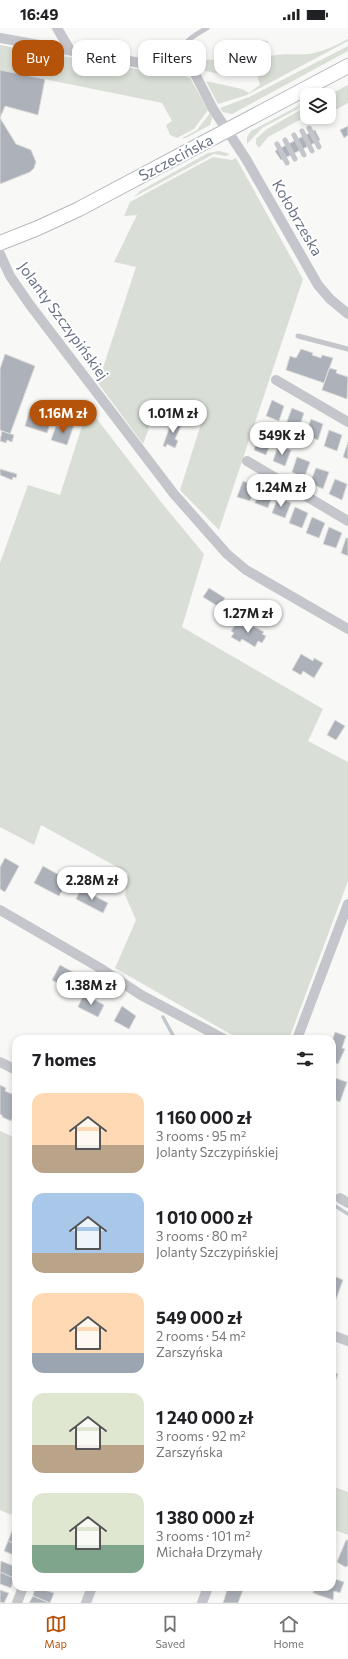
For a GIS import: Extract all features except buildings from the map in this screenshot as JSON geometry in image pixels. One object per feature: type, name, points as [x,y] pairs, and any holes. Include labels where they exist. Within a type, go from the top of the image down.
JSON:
[{"type":"main road","name":"Szczecińska","points":[[0,243],[38,228],[79,209],[348,66]]},
{"type":"street","points":[[58,30],[70,50]]},
{"type":"street","points":[[55,40],[58,30]]},
{"type":"street","points":[[0,38],[12,40]]},
{"type":"street","points":[[64,49],[138,62]]},
{"type":"street","name":"Kołobrzeska","points":[[196,76],[213,109],[229,130],[318,285],[330,299],[348,314]]},
{"type":"street","name":"Jolanty Szczypińskiej","points":[[0,254],[10,276],[35,311],[174,494],[218,545],[246,570],[348,629]]},
{"type":"street","points":[[276,380],[348,422]]},
{"type":"street","points":[[247,461],[348,521]]},
{"type":"street","points":[[299,1035],[348,904]]},
{"type":"street","points":[[0,910],[100,968],[141,995],[216,1035]]},
{"type":"street","points":[[0,1062],[12,1068]]},
{"type":"street","points":[[336,1336],[348,1341]]},
{"type":"street","points":[[17,1603],[22,1591]]},
{"type":"street","points":[[86,1603],[90,1591]]},
{"type":"street","points":[[202,1603],[206,1591]]},
{"type":"lane","points":[[189,40],[207,28]]},
{"type":"lane","points":[[309,128],[319,147]]},
{"type":"lane","points":[[302,131],[312,150]]},
{"type":"lane","points":[[294,135],[304,155]]},
{"type":"lane","points":[[285,140],[295,159]]},
{"type":"lane","points":[[277,144],[287,163]]},
{"type":"lane","points":[[298,336],[348,349]]},
{"type":"shaded area","points":[[348,39],[348,41],[247,95],[218,104],[206,81],[242,89],[249,93],[260,85],[257,76],[271,76],[271,56],[283,54],[314,53]]},
{"type":"shaded area","points":[[0,45],[12,47],[12,72],[0,70]]},
{"type":"shaded area","points":[[348,46],[348,51],[232,114],[223,112],[220,108],[249,97]]},
{"type":"shaded area","points":[[64,56],[72,58],[72,76],[130,76],[130,68],[138,69],[138,76],[186,76],[190,78],[208,110],[194,129],[177,138],[170,135],[166,125],[172,121],[162,103],[29,76],[64,76]]},
{"type":"shaded area","points":[[206,60],[214,60],[214,73],[206,71]]},
{"type":"shaded area","points":[[348,85],[348,103],[336,110],[336,91]]},
{"type":"shaded area","points":[[300,105],[298,109],[262,128],[247,144],[247,137],[251,131]]},
{"type":"shaded area","points":[[300,110],[300,120],[268,137],[259,148],[256,144],[256,139],[267,129]]},
{"type":"shaded area","points":[[210,113],[212,118],[210,125],[186,138],[182,138],[197,130]]},
{"type":"shaded area","points":[[219,151],[230,154],[226,156],[214,154],[134,197],[140,191],[208,153]]},
{"type":"shaded area","points":[[213,157],[232,160],[236,158],[303,279],[219,530],[180,490],[201,424],[158,403],[143,444],[98,383],[136,267],[114,262],[137,215],[124,216],[130,202]]},
{"type":"shaded area","points":[[93,414],[161,502],[204,554],[182,627],[323,709],[308,741],[348,762],[348,881],[290,1035],[232,1035],[115,968],[136,920],[125,895],[128,873],[41,825],[34,845],[0,827],[0,563],[28,485],[60,495],[82,426]]},
{"type":"shaded area","points":[[0,1131],[12,1136],[12,1512],[11,1515],[0,1510]]},
{"type":"shaded area","points":[[336,1488],[348,1492],[348,1535],[336,1530]]},
{"type":"waterway","points":[[163,1017],[173,1035]]},
{"type":"waterway","points":[[336,1206],[348,1214]]}]
